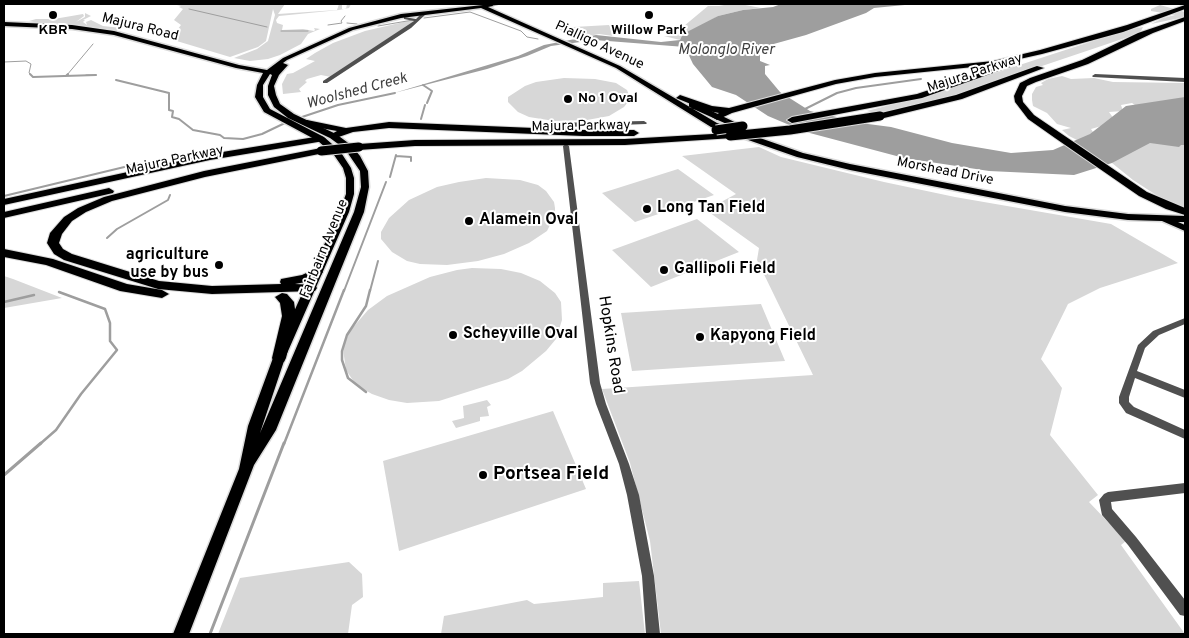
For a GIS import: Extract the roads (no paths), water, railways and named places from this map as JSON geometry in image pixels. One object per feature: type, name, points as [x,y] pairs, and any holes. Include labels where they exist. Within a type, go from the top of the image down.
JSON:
[{"type":"highway","points":[[711,117],[790,94],[862,77],[993,63],[1042,52],[1185,8]]},
{"type":"highway","points":[[1185,19],[1150,32],[1098,56],[1033,80],[1023,85],[1018,96],[1019,102],[1031,117],[1058,136],[1143,194],[1185,213]]},
{"type":"highway","name":"Majura Parkway","points":[[356,144],[418,137],[586,136],[675,133],[716,130],[792,120],[857,109],[941,89],[1128,27]]},
{"type":"highway","name":"Majura Parkway","points":[[4,209],[217,162],[319,145],[625,142],[790,130],[880,116],[959,97],[1150,32]]},
{"type":"highway","points":[[680,98],[711,109],[729,111]]},
{"type":"highway","points":[[4,202],[252,147],[297,139],[305,136],[306,126],[340,130],[394,125],[583,133],[675,133]]},
{"type":"highway","points":[[334,141],[351,130]]},
{"type":"highway","points":[[226,154],[319,145]]},
{"type":"highway","points":[[308,292],[176,288],[136,279],[68,258],[58,251],[54,243],[56,233],[75,214],[108,199],[319,145]]},
{"type":"highway","name":"Majura Parkway","points":[[4,215],[319,145]]},
{"type":"highway","points":[[1143,194],[1153,205],[1153,213]]},
{"type":"highway","points":[[4,253],[40,260],[125,288],[144,292],[203,298],[282,297],[308,292]]},
{"type":"highway","points":[[176,288],[281,283],[306,278],[317,272]]},
{"type":"highway","points":[[279,358],[288,316],[287,302],[282,297]]},
{"type":"main road","points":[[453,8],[469,4]]},
{"type":"main road","points":[[229,67],[256,67],[278,63],[300,50],[356,28],[401,16],[490,4]]},
{"type":"main road","name":"Pialligo Avenue","points":[[490,4],[555,37]]},
{"type":"main road","points":[[272,73],[295,58],[332,40],[369,27],[424,14],[480,5]]},
{"type":"main road","name":"Pialligo Avenue","points":[[480,5],[538,31],[634,69],[711,117]]},
{"type":"main road","points":[[460,9],[486,11],[538,31]]},
{"type":"main road","name":"Majura Road","points":[[4,25],[72,29],[108,34],[229,67],[272,73]]},
{"type":"main road","name":"Pialligo Avenue","points":[[581,48],[711,117]]},
{"type":"main road","points":[[264,106],[259,93],[260,86],[278,63]]},
{"type":"main road","points":[[229,67],[255,78],[254,98],[264,106]]},
{"type":"main road","name":"Fairbairn Avenue","points":[[181,634],[246,469],[269,430],[359,212],[365,193],[365,176],[360,163],[348,147],[306,126],[277,105],[272,95],[272,73]]},
{"type":"main road","name":"Fairbairn Avenue","points":[[264,106],[295,126],[306,126]]},
{"type":"main road","name":"Morshead Drive","points":[[711,117],[731,134],[800,155],[850,167],[1048,206],[1134,217],[1185,213]]},
{"type":"main road","name":"Morshead Drive","points":[[711,117],[782,142],[869,165],[1051,202],[1105,210],[1153,213],[1185,219]]},
{"type":"main road","name":"Fairbairn Avenue","points":[[306,126],[319,145],[334,141]]},
{"type":"main road","name":"Fairbairn Avenue","points":[[246,469],[255,426],[279,358],[344,212],[350,194],[350,178],[347,168],[334,141]]},
{"type":"main road","points":[[1134,217],[1153,213]]},
{"type":"main road","points":[[1165,216],[1173,224],[1185,228]]},
{"type":"main road","points":[[308,292],[326,291]]},
{"type":"street","points":[[490,4],[505,4]]},
{"type":"street","points":[[499,8],[509,4]]},
{"type":"street","points":[[325,82],[409,27],[424,14]]},
{"type":"street","points":[[406,18],[417,20]]},
{"type":"street","points":[[1095,76],[1185,80]]},
{"type":"street","points":[[552,126],[564,128],[644,123]]},
{"type":"street","name":"Hopkins Road","points":[[566,146],[596,383],[601,404],[624,464],[633,495],[648,576],[653,634]]},
{"type":"street","points":[[1185,322],[1156,333],[1141,347],[1124,397],[1124,403],[1142,416],[1185,435]]},
{"type":"street","points":[[1132,373],[1185,394]]},
{"type":"street","points":[[1185,488],[1108,497],[1105,500],[1106,510],[1132,540],[1185,610]]},
{"type":"water","name":"Molonglo River","points":[[781,4],[915,4],[874,8],[866,13],[806,35],[770,45],[766,44],[760,50],[760,61],[770,65],[765,66],[765,74],[780,92],[810,111],[868,124],[891,127],[952,143],[1011,153],[1053,150],[1090,134],[1126,106],[1185,97],[1185,145],[1179,147],[1150,143],[1112,163],[1074,175],[989,171],[904,158],[806,132],[768,116],[736,95],[712,87],[693,64],[685,47],[595,40],[551,46],[487,69],[394,93],[518,56],[544,45],[596,35],[661,42],[680,40],[683,34],[718,16]]},
{"type":"waterway","points":[[189,9],[267,27]]},
{"type":"waterway","points":[[424,18],[470,12],[521,31],[527,37],[538,39]]},
{"type":"waterway","points":[[328,25],[342,23],[341,21],[345,16]]},
{"type":"waterway","points":[[378,26],[413,20]]},
{"type":"waterway","points":[[347,23],[357,24]]},
{"type":"waterway","points":[[281,31],[308,31]]},
{"type":"waterway","points":[[67,75],[93,44]]},
{"type":"waterway","name":"Woolshed Creek","points":[[4,62],[26,61],[31,64],[29,73],[33,77],[66,76]]},
{"type":"waterway","name":"Woolshed Creek","points":[[66,76],[96,75],[86,75]]},
{"type":"waterway","points":[[805,109],[837,93],[856,88],[921,79]]},
{"type":"waterway","name":"Woolshed Creek","points":[[116,80],[169,93],[169,110],[173,111],[172,117],[179,119],[193,130],[220,135],[224,138],[243,139],[262,134],[287,122]]},
{"type":"waterway","points":[[423,85],[432,91],[427,103]]},
{"type":"waterway","name":"Woolshed Creek","points":[[299,118],[338,105],[395,93]]},
{"type":"waterway","points":[[421,119],[425,105]]},
{"type":"waterway","points":[[390,177],[396,155]]},
{"type":"waterway","points":[[396,156],[411,157],[411,161]]},
{"type":"waterway","points":[[4,196],[141,163]]},
{"type":"waterway","points":[[344,291],[386,182]]},
{"type":"waterway","points":[[107,238],[117,229],[168,200],[170,195]]},
{"type":"waterway","points":[[370,291],[378,261]]},
{"type":"waterway","points":[[284,444],[344,290]]},
{"type":"waterway","points":[[366,392],[348,378],[342,360],[342,351],[347,335],[366,306],[370,290]]},
{"type":"waterway","points":[[40,444],[56,430],[81,394],[117,350],[110,341],[110,323],[105,309],[59,292]]},
{"type":"waterway","points":[[4,302],[34,295]]},
{"type":"waterway","points":[[4,475],[41,443]]},
{"type":"waterway","points":[[210,634],[284,443]]},
{"type":"place","name":"KBR","points":[[53,15]]},
{"type":"place","name":"Willow Park","points":[[649,15]]},
{"type":"place","name":"No 1 Oval","points":[[568,99]]},
{"type":"place","name":"Long Tan Field","points":[[647,209]]},
{"type":"place","name":"Alamein Oval","points":[[469,221]]},
{"type":"place","name":"agriculture use by bus","points":[[219,265]]},
{"type":"place","name":"Gallipoli Field","points":[[664,270]]},
{"type":"place","name":"Scheyville Oval","points":[[453,335]]},
{"type":"place","name":"Kapyong Field","points":[[700,337]]},
{"type":"place","name":"Portsea Field","points":[[483,475]]}]
